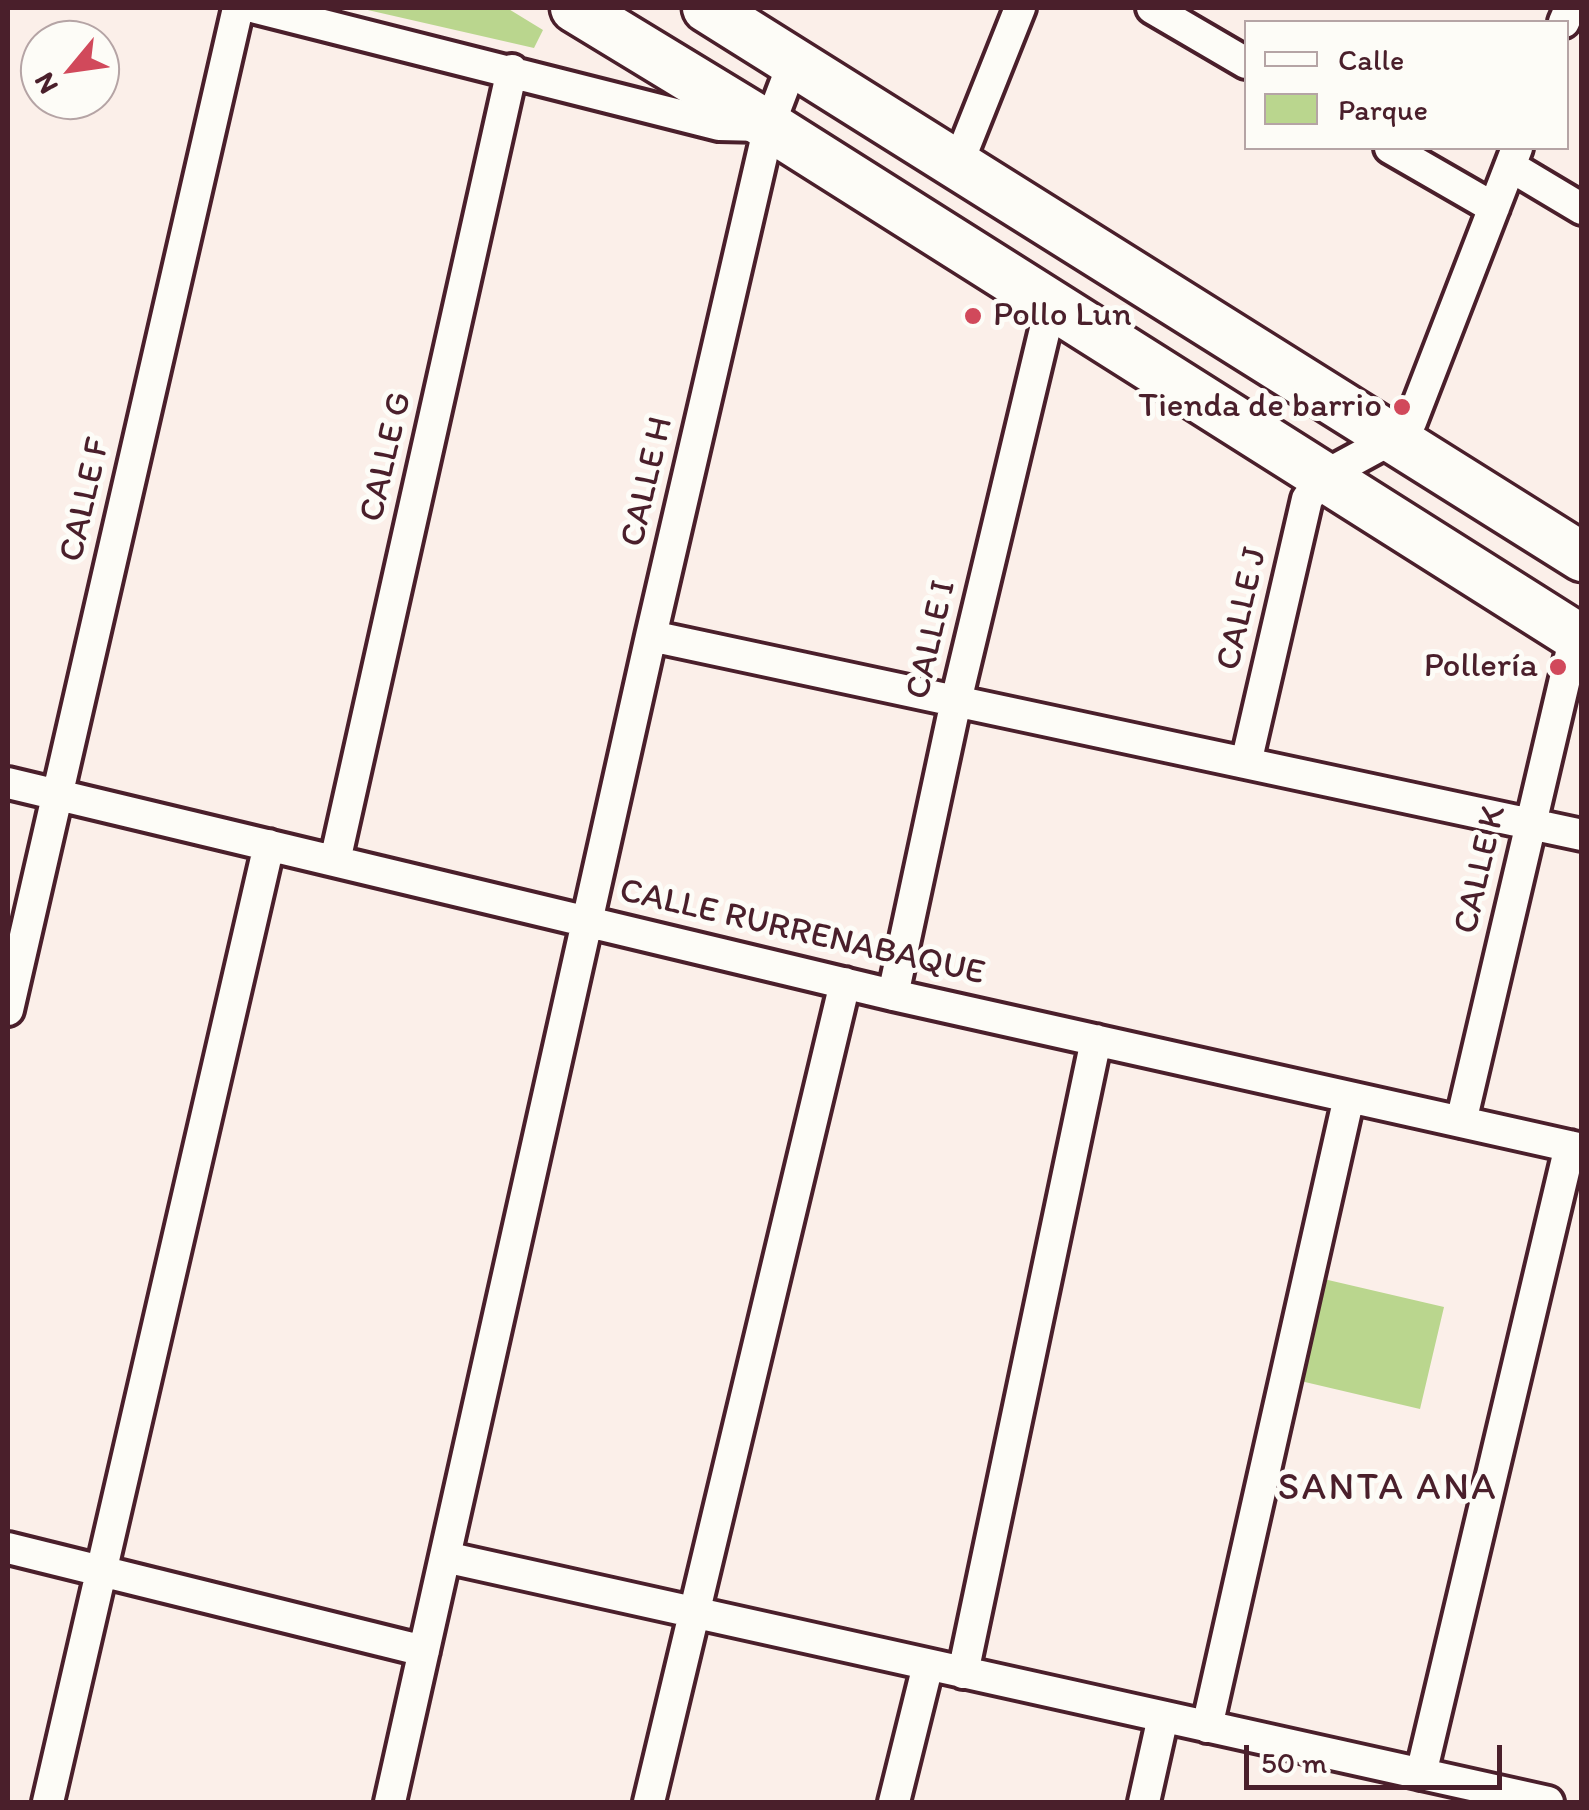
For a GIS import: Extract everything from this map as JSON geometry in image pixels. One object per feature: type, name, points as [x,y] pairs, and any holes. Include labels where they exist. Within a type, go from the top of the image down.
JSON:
[{"type":"main road","points":[[576,8],[1578,638]]},
{"type":"main road","points":[[716,10],[792,63],[1582,557]]},
{"type":"street","name":"CALLE F","points":[[8,1010],[238,8]]},
{"type":"street","points":[[256,8],[512,70],[719,126],[768,126]]},
{"type":"street","points":[[958,166],[1020,8]]},
{"type":"street","points":[[1152,8],[1244,62]]},
{"type":"street","name":"CALLE H","points":[[390,1802],[768,126],[792,63]]},
{"type":"street","name":"CALLE G","points":[[335,860],[512,70]]},
{"type":"street","points":[[1393,150],[1494,208]]},
{"type":"street","points":[[1324,476],[1392,439],[1410,422],[1514,156],[1582,208]]},
{"type":"street","name":"CALLE I","points":[[893,995],[956,700],[1052,304]]},
{"type":"street","name":"CALLE J","points":[[1246,763],[1307,499],[1324,476]]},
{"type":"street","points":[[651,636],[1582,835]]},
{"type":"street","name":"CALLE K","points":[[1461,1122],[1578,638]]},
{"type":"street","name":"CALLE RURRENABAQUE","points":[[8,783],[893,995],[1576,1148]]},
{"type":"street","points":[[48,1802],[269,845]]},
{"type":"street","points":[[649,1802],[846,984]]},
{"type":"street","points":[[962,1672],[1096,1040]]},
{"type":"street","points":[[1206,1727],[1349,1097]]},
{"type":"street","points":[[1439,1786],[1576,1148]]},
{"type":"street","points":[[8,1548],[424,1651]]},
{"type":"street","points":[[445,1558],[1163,1717],[1439,1786],[1548,1802]]},
{"type":"street","points":[[894,1802],[928,1664]]},
{"type":"street","points":[[1144,1802],[1163,1717]]},
{"type":"green space","points":[[359,8],[507,8],[543,30],[534,48]]},
{"type":"green space","points":[[1298,1273],[1444,1307],[1420,1409],[1275,1375]]},
{"type":"place","name":"Pollo Lun","points":[[973,316]]},
{"type":"place","name":"Tienda de barrio","points":[[1402,407]]},
{"type":"place","name":"Pollería","points":[[1558,667]]},
{"type":"district","name":"SANTA ANA","points":[[1388,1489]]}]
